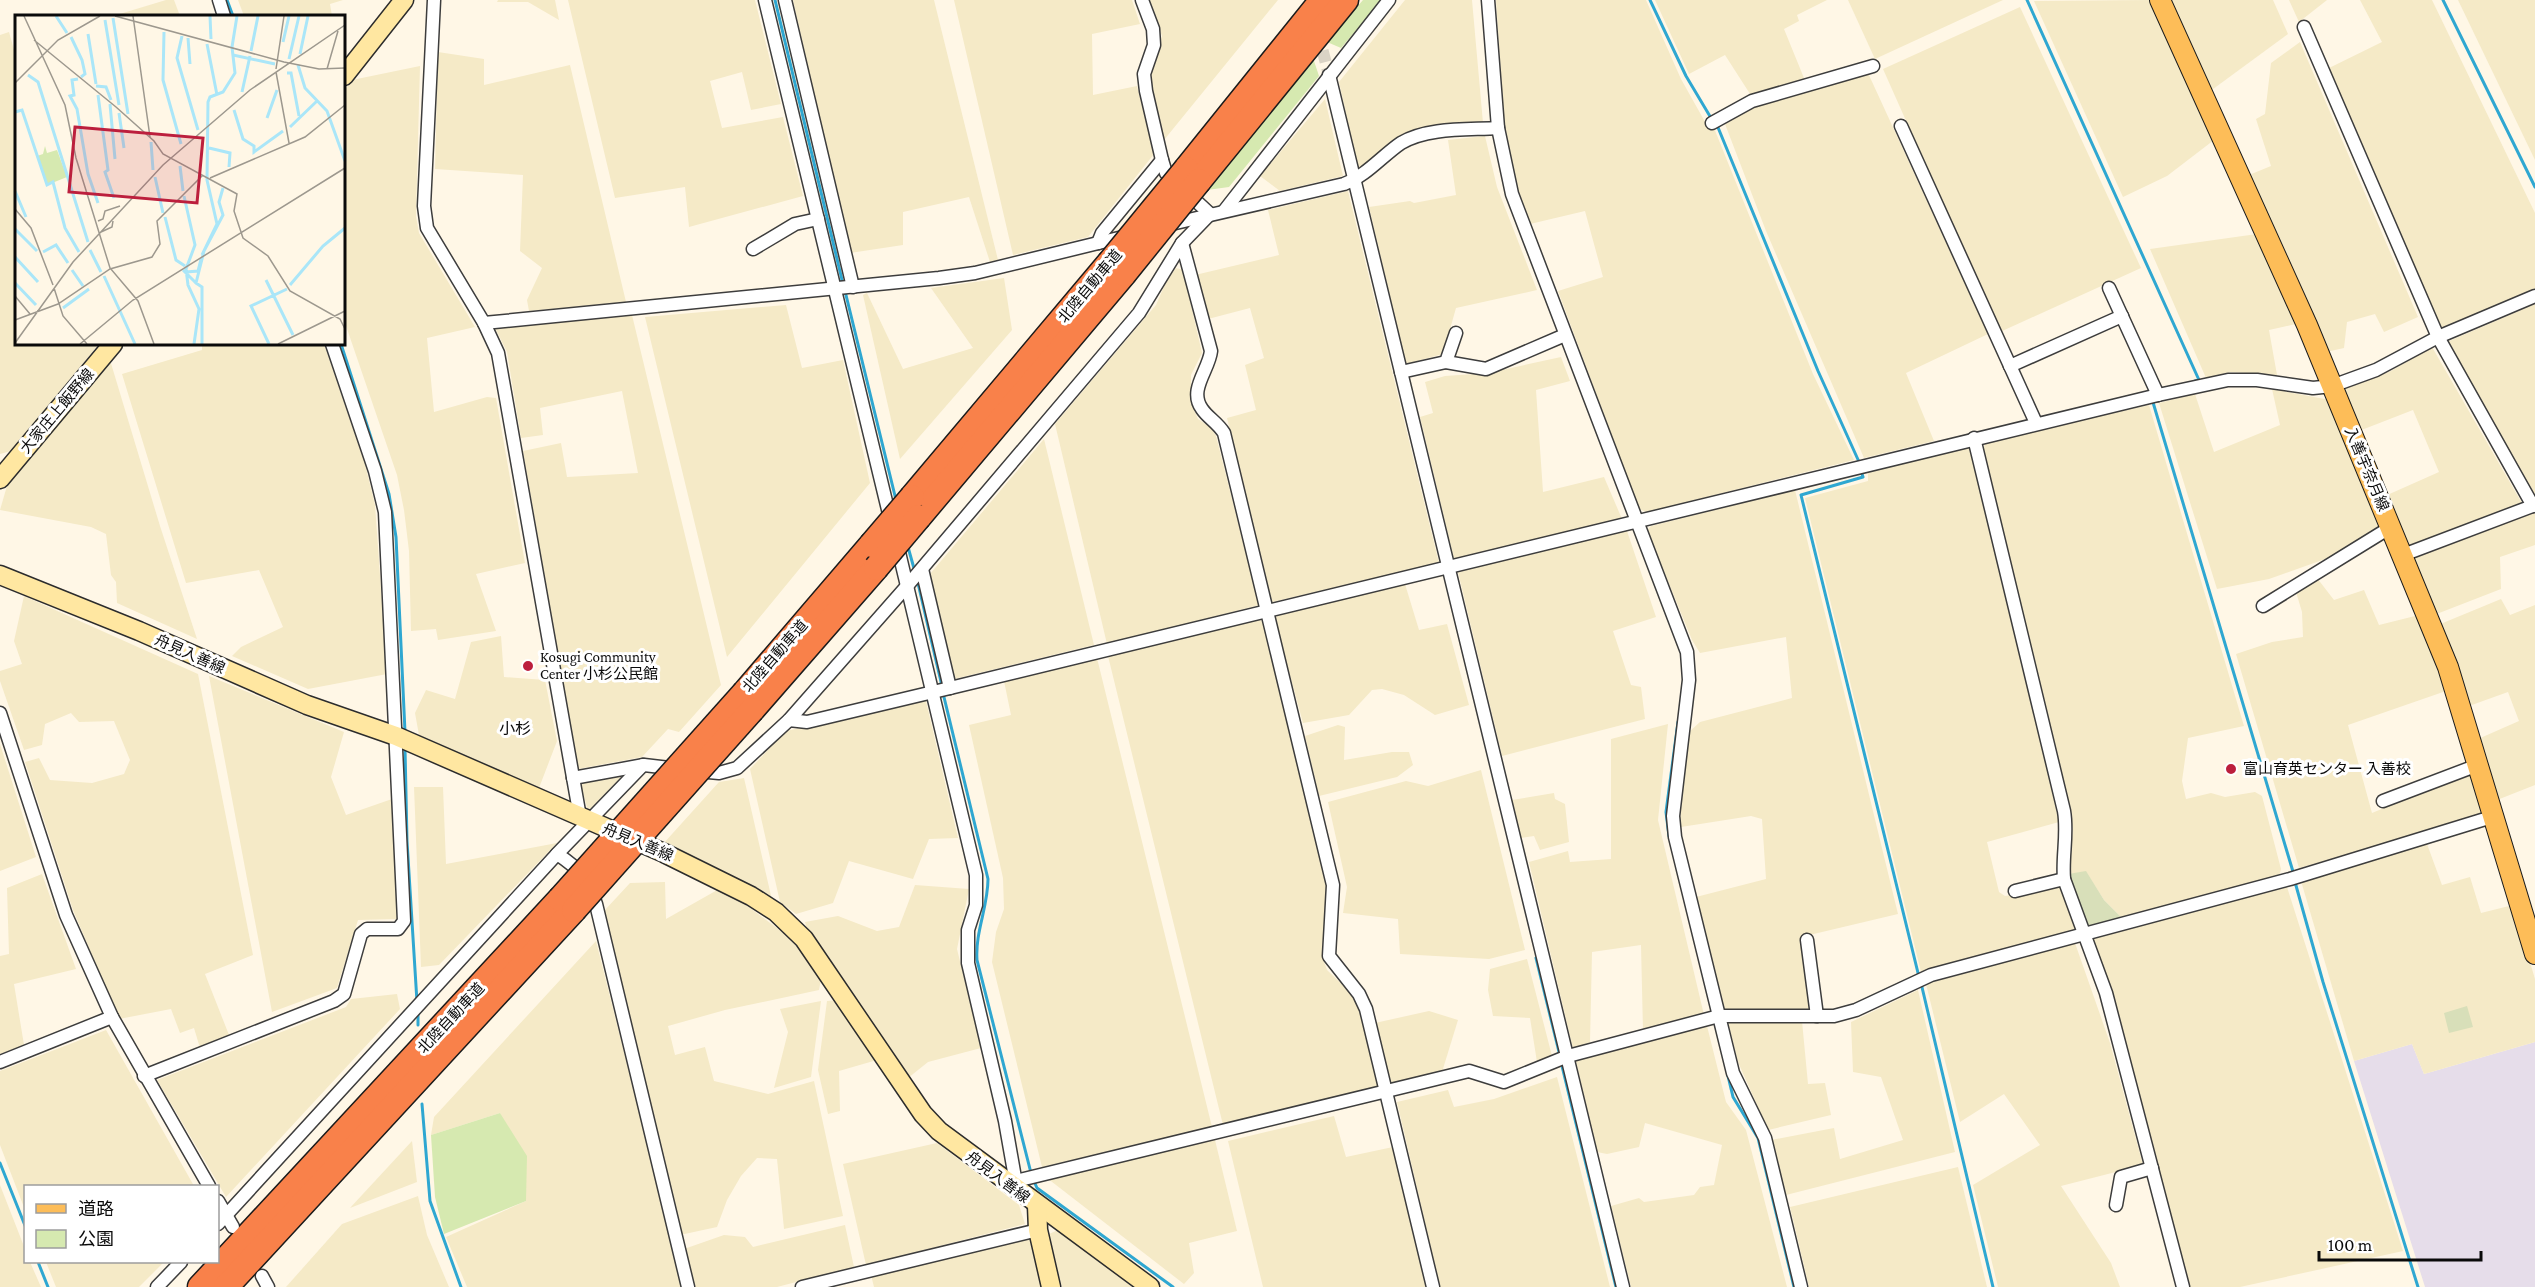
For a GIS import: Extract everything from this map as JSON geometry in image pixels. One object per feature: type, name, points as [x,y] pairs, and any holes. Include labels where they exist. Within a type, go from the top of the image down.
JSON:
[{"type":"highway","name":"北陸自動車道","points":[[1193,175],[1322,0]]},
{"type":"highway","name":"北陸自動車道","points":[[226,1287],[748,701],[916,507],[1110,260],[1193,175],[1346,0]]},
{"type":"highway","name":"北陸自動車道","points":[[200,1287],[567,904]]},
{"type":"main road","points":[[345,75],[404,0]]},
{"type":"main road","name":"入善宇奈月線","points":[[2160,0],[2263,226],[2403,555],[2448,667],[2533,941]]},
{"type":"main road","name":"大家庄上飯野線","points":[[0,478],[110,348]]},
{"type":"main road","name":"舟見入善線","points":[[0,575],[139,631],[307,705],[396,736],[729,883],[776,912],[804,939],[830,974],[923,1114],[954,1144],[1017,1186],[1037,1206],[1150,1287]]},
{"type":"main road","points":[[1037,1206],[1038,1230],[1051,1287]]},
{"type":"street","points":[[219,0],[224,15]]},
{"type":"street","points":[[434,0],[424,206],[427,228],[484,323],[498,353],[504,376],[573,778],[584,819]]},
{"type":"street","points":[[765,0],[976,875],[976,905],[968,930],[968,963],[1017,1186],[1469,1071],[1504,1082],[1568,1056],[1719,1016],[1834,1016],[1856,1010],[1931,975],[2290,879],[2494,816]]},
{"type":"street","points":[[785,0],[853,287]]},
{"type":"street","points":[[1142,0],[1153,29],[1154,45],[1144,74],[1146,91],[1166,173],[1210,214]]},
{"type":"street","points":[[1224,211],[1389,0]]},
{"type":"street","points":[[1488,0],[1498,128],[1512,194],[1635,522],[1687,652],[1689,680],[1673,816],[1675,837],[1733,1073],[1765,1138],[1801,1287]]},
{"type":"street","points":[[2304,27],[2438,337],[2534,506],[2403,555]]},
{"type":"street","points":[[1712,123],[1752,101],[1873,66]]},
{"type":"street","points":[[1329,75],[1623,1287]]},
{"type":"street","points":[[1901,126],[2036,423]]},
{"type":"street","points":[[484,323],[835,290],[1110,260],[1210,214],[1354,180],[1403,142],[1424,134],[1498,128]]},
{"type":"street","points":[[1110,260],[1102,233],[1162,160]]},
{"type":"street","points":[[573,778],[644,765],[720,773],[737,768],[789,720],[908,586],[1139,313],[1182,243],[1210,214]]},
{"type":"street","points":[[753,249],[795,224],[818,219]]},
{"type":"street","points":[[1182,243],[1211,351],[1210,363],[1198,382],[1197,396],[1202,409],[1217,421],[1224,433],[1333,885],[1329,956],[1359,994],[1366,1009],[1433,1287]]},
{"type":"street","points":[[2109,288],[2158,395]]},
{"type":"street","points":[[789,720],[807,722],[2158,395],[2228,380],[2257,380],[2313,388],[2332,386],[2376,370],[2438,337],[2535,297]]},
{"type":"street","points":[[2010,366],[2122,316]]},
{"type":"street","points":[[1446,362],[1456,333]]},
{"type":"street","points":[[1401,372],[1446,362],[1486,369],[1565,335]]},
{"type":"street","points":[[144,1076],[334,1001],[344,994],[361,934],[367,929],[398,929],[404,921],[385,512],[375,471],[332,345]]},
{"type":"street","points":[[1974,438],[2064,811],[2067,829],[2064,879],[2106,993],[2182,1287]]},
{"type":"street","points":[[2263,606],[2391,527]]},
{"type":"street","points":[[922,569],[950,688]]},
{"type":"street","points":[[0,713],[66,915],[112,1017],[208,1185]]},
{"type":"street","points":[[233,1227],[222,1219],[557,854],[584,819],[644,765]]},
{"type":"street","points":[[2383,801],[2478,765]]},
{"type":"street","points":[[557,854],[570,862],[588,881],[596,904],[688,1287]]},
{"type":"street","points":[[2015,891],[2064,879]]},
{"type":"street","points":[[1807,940],[1817,1016]]},
{"type":"street","points":[[0,1062],[112,1017]]},
{"type":"street","points":[[2116,1205],[2121,1177],[2152,1168]]},
{"type":"street","points":[[802,1287],[1038,1230]]},
{"type":"street","points":[[157,1287],[180,1263]]},
{"type":"shaded area","points":[[166,0],[174,0],[180,15],[116,15]]},
{"type":"shaded area","points":[[238,0],[343,0],[330,4],[332,15],[244,15]]},
{"type":"shaded area","points":[[498,0],[555,0],[559,20],[528,2],[497,2]]},
{"type":"shaded area","points":[[568,0],[755,0],[781,104],[751,110],[742,72],[710,81],[722,128],[783,117],[803,196],[689,227],[685,187],[615,198]]},
{"type":"shaded area","points":[[793,0],[934,0],[998,260],[990,262],[969,197],[903,212],[903,245],[850,253]]},
{"type":"shaded area","points":[[954,0],[1132,0],[1140,24],[1092,34],[1093,95],[1137,86],[1154,154],[1088,237],[1013,255]]},
{"type":"shaded area","points":[[1149,0],[1278,0],[1164,140],[1149,76],[1162,36]]},
{"type":"shaded area","points":[[1405,0],[1472,0],[1483,123],[1408,132],[1358,169],[1339,82]]},
{"type":"shaded area","points":[[1496,0],[1646,0],[1681,79],[1709,129],[1714,128],[1813,374],[1854,460],[1647,512],[1639,509],[1558,291],[1603,277],[1585,211],[1530,224],[1514,179],[1504,118]]},
{"type":"shaded area","points":[[1655,0],[1827,0],[1797,15],[1799,21],[1784,29],[1806,83],[1752,97],[1725,55],[1689,74]]},
{"type":"shaded area","points":[[1848,0],[2003,0],[1875,59]]},
{"type":"shaded area","points":[[2150,0],[2214,140],[2167,176],[2123,197],[2034,1]]},
{"type":"shaded area","points":[[2167,0],[2273,0],[2288,34],[2209,92]]},
{"type":"shaded area","points":[[2289,0],[2327,0],[2299,22]]},
{"type":"shaded area","points":[[2360,0],[2432,0],[2535,213],[2535,290],[2440,330],[2327,69],[2382,42]]},
{"type":"shaded area","points":[[2458,0],[2535,0],[2535,160]]},
{"type":"shaded area","points":[[2020,7],[2141,268],[2000,332],[1883,69]]},
{"type":"shaded area","points":[[9,32],[15,53],[15,345],[98,345],[11,451],[0,454],[0,35]]},
{"type":"shaded area","points":[[2300,42],[2418,317],[2384,332],[2375,314],[2347,322],[2344,348],[2326,352],[2249,175],[2271,166],[2256,119],[2265,114],[2271,63]]},
{"type":"shaded area","points":[[438,52],[484,59],[484,85],[570,65],[626,302],[529,311],[527,300],[542,268],[520,251],[523,175],[435,169]]},
{"type":"shaded area","points":[[420,66],[416,216],[419,233],[475,327],[427,338],[434,412],[487,397],[496,398],[525,563],[476,574],[496,631],[438,640],[436,629],[411,631],[409,551],[397,475],[345,323],[345,90],[352,80]]},
{"type":"shaded area","points":[[1868,73],[1988,334],[1906,373],[1934,441],[1864,458],[1766,231],[1725,124],[1753,106]]},
{"type":"shaded area","points":[[1325,99],[1343,176],[1280,191],[1260,176]]},
{"type":"shaded area","points":[[1485,136],[1497,187],[1537,290],[1456,308],[1443,354],[1406,364],[1369,207],[1410,201],[1414,203],[1456,195],[1448,140]]},
{"type":"shaded area","points":[[1348,191],[1439,563],[1272,602],[1227,418],[1256,410],[1245,365],[1264,358],[1250,308],[1208,319],[1195,275],[1279,255],[1268,210]]},
{"type":"shaded area","points":[[2257,234],[2296,324],[2269,330],[2277,375],[2230,372],[2206,378],[2150,249]]},
{"type":"shaded area","points":[[1176,268],[1183,270],[1202,353],[1191,375],[1191,403],[1198,419],[1211,428],[1216,436],[1259,605],[1107,644],[1055,424],[1156,305],[1166,282]]},
{"type":"shaded area","points":[[1004,278],[1012,330],[900,459],[863,295],[867,293],[903,369],[973,348],[931,288]]},
{"type":"shaded area","points":[[2535,304],[2535,499],[2447,342]]},
{"type":"shaded area","points":[[786,305],[802,368],[843,360],[870,483],[727,657],[645,317]]},
{"type":"shaded area","points":[[632,315],[721,685],[679,732],[668,729],[642,757],[578,769],[523,451],[561,443],[567,477],[638,473],[622,391],[540,408],[543,435],[521,438],[507,352],[494,326]]},
{"type":"shaded area","points":[[202,345],[324,345],[365,464],[375,505],[387,674],[308,689],[232,656],[241,647],[283,627],[259,570],[186,583],[122,374],[202,350]]},
{"type":"shaded area","points":[[2432,347],[2523,505],[2408,548],[2385,496],[2439,472],[2413,410],[2359,431],[2341,389],[2391,371]]},
{"type":"shaded area","points":[[1561,357],[1570,381],[1536,390],[1543,492],[1604,477],[1622,519],[1454,559],[1420,417],[1433,413],[1425,382],[1445,376],[1488,373]]},
{"type":"shaded area","points":[[110,360],[197,639],[117,603],[116,582],[111,575],[106,534],[91,527],[0,510],[9,479]]},
{"type":"shaded area","points":[[2272,389],[2330,400],[2382,527],[2342,553],[2269,579],[2217,589],[2159,403],[2195,394],[2214,452],[2280,425]]},
{"type":"shaded area","points":[[2149,405],[2244,726],[2188,738],[2182,781],[2186,799],[2211,793],[2225,797],[2255,792],[2262,796],[2281,869],[2279,877],[2123,919],[2104,900],[2086,872],[2067,874],[2073,829],[1983,454],[1985,442]]},
{"type":"shaded area","points":[[1044,439],[1094,645],[954,679],[930,574]]},
{"type":"shaded area","points":[[1971,445],[2059,822],[1987,842],[1999,892],[2005,896],[2063,886],[2078,930],[1921,972],[1805,498],[1868,481],[1868,473]]},
{"type":"shaded area","points":[[1795,490],[1898,914],[1801,937],[1810,1011],[1724,1010],[1696,897],[1766,879],[1762,819],[1751,816],[1681,827],[1689,732],[1700,722],[1792,698],[1786,637],[1700,653],[1692,640],[1647,530],[1651,526]]},
{"type":"shaded area","points":[[2535,512],[2535,545],[2500,557],[2501,589],[2434,615],[2413,558]]},
{"type":"shaded area","points":[[1627,531],[1656,617],[1613,631],[1631,685],[1641,687],[1645,719],[1502,756],[1458,572]]},
{"type":"shaded area","points":[[2317,578],[2334,600],[2364,590],[2379,625],[2419,615],[2446,691],[2348,725],[2372,813],[2473,771],[2486,815],[2299,868],[2236,654],[2272,642],[2303,637],[2302,612],[2296,592]]},
{"type":"shaded area","points":[[1405,584],[1419,630],[1447,624],[1469,705],[1435,715],[1404,695],[1382,689],[1372,690],[1349,715],[1303,723],[1275,620],[1277,616]]},
{"type":"shaded area","points":[[24,596],[198,674],[253,955],[205,974],[229,1035],[200,1048],[194,1028],[180,1033],[171,1009],[119,1019],[73,910],[25,762],[39,758],[50,780],[92,783],[124,774],[130,760],[114,721],[79,722],[71,713],[45,724],[42,745],[24,750],[0,681],[0,671],[22,664],[14,641]]},
{"type":"shaded area","points":[[2501,599],[2510,615],[2535,605],[2535,785],[2497,800],[2478,739],[2519,721],[2508,692],[2469,706],[2438,625]]},
{"type":"shaded area","points":[[1259,619],[1264,624],[1327,885],[1323,959],[1327,970],[1351,993],[1358,1006],[1378,1086],[1375,1091],[1223,1125],[1108,656]]},
{"type":"shaded area","points":[[501,636],[504,677],[545,680],[557,741],[539,788],[419,735],[415,713],[426,690],[455,699],[471,642]]},
{"type":"shaded area","points":[[1097,658],[1212,1127],[1042,1167],[992,962],[996,932],[1004,909],[1003,878],[969,725],[1011,715],[1004,681]]},
{"type":"shaded area","points":[[209,676],[344,732],[331,777],[346,815],[392,799],[397,919],[358,920],[337,988],[272,1012]]},
{"type":"shaded area","points":[[926,701],[958,838],[929,839],[913,879],[849,861],[833,903],[796,914],[780,902],[750,769],[786,731]]},
{"type":"shaded area","points":[[1668,724],[1658,820],[1704,1015],[1643,1031],[1641,945],[1592,952],[1590,1042],[1573,1049],[1529,862],[1568,851],[1570,862],[1611,859],[1611,739]]},
{"type":"shaded area","points":[[1338,725],[1345,727],[1344,760],[1392,752],[1409,752],[1413,765],[1397,777],[1319,796],[1305,736]]},
{"type":"shaded area","points":[[0,744],[36,857],[0,871]]},
{"type":"shaded area","points":[[1481,770],[1525,950],[1489,959],[1400,954],[1398,919],[1343,913],[1347,887],[1328,802],[1406,781],[1428,786]]},
{"type":"shaded area","points":[[626,772],[588,811],[580,782]]},
{"type":"shaded area","points":[[744,778],[772,900],[751,885],[663,844],[719,782]]},
{"type":"shaded area","points":[[414,787],[443,787],[446,864],[557,843],[439,965],[421,967]]},
{"type":"shaded area","points":[[1554,793],[1555,799],[1565,804],[1569,842],[1540,850],[1534,836],[1520,838],[1512,800]]},
{"type":"shaded area","points":[[2427,844],[2442,885],[2470,877],[2481,913],[2513,905],[2535,979],[2535,1042],[2424,1074],[2412,1044],[2354,1061],[2301,881]]},
{"type":"shaded area","points":[[42,874],[76,969],[14,984],[24,1045],[0,1054],[0,956],[9,954],[7,888]]},
{"type":"shaded area","points":[[665,882],[666,919],[719,889],[745,904],[782,932],[801,951],[821,979],[819,990],[725,1010],[668,1026],[675,1055],[705,1047],[714,1081],[768,1094],[814,1081],[843,1216],[784,1229],[777,1159],[757,1158],[741,1176],[727,1200],[717,1227],[680,1235],[606,931],[604,911],[630,883]]},
{"type":"shaded area","points":[[915,885],[969,889],[957,949],[981,1048],[928,1062],[908,1078],[807,930],[805,922],[838,916],[877,931],[899,927]]},
{"type":"shaded area","points":[[2287,887],[2403,1251],[2240,1287],[2188,1287],[2107,981],[2093,939]]},
{"type":"shaded area","points":[[596,941],[683,1287],[467,1287],[446,1237],[526,1201],[500,1113],[431,1135],[434,1117]]},
{"type":"shaded area","points":[[2075,943],[2110,1043],[2143,1165],[2061,1186],[2111,1263],[2120,1287],[1998,1287],[1973,1185],[2040,1145],[2004,1094],[1960,1122],[1926,984]]},
{"type":"shaded area","points":[[1527,959],[1552,1056],[1537,1062],[1530,1018],[1493,1016],[1488,990],[1490,969]]},
{"type":"shaded area","points":[[1918,990],[1955,1152],[1786,1195],[1771,1140],[1834,1128],[1840,1159],[1903,1140],[1881,1077],[1853,1072],[1851,1022]]},
{"type":"shaded area","points":[[397,994],[400,1009],[226,1197],[157,1080],[346,1007],[351,999]]},
{"type":"shaded area","points":[[839,1000],[877,1060],[839,1071],[840,1111],[828,1114],[818,1070],[827,1001]]},
{"type":"shaded area","points":[[821,1001],[811,1077],[774,1088],[788,1032],[780,1009]]},
{"type":"shaded area","points":[[1429,1011],[1458,1020],[1442,1072],[1394,1085],[1390,1083],[1375,1023]]},
{"type":"shaded area","points":[[1802,1021],[1808,1084],[1825,1083],[1831,1115],[1768,1130],[1738,1062],[1728,1022]]},
{"type":"shaded area","points":[[1707,1026],[1726,1102],[1746,1130],[1787,1287],[1631,1287],[1611,1206],[1639,1198],[1644,1202],[1694,1195],[1700,1187],[1714,1185],[1722,1145],[1645,1123],[1639,1147],[1607,1154],[1597,1152],[1576,1061]]},
{"type":"shaded area","points":[[106,1030],[193,1185],[24,1185],[24,1207],[0,1145],[0,1071]]},
{"type":"shaded area","points":[[2535,1042],[2535,1287],[2425,1287],[2354,1061],[2412,1044],[2424,1074]]},
{"type":"shaded area","points":[[1557,1077],[1610,1287],[1440,1287],[1397,1102],[1448,1090],[1454,1107],[1494,1099]]},
{"type":"shaded area","points":[[1334,1116],[1346,1157],[1393,1147],[1426,1287],[1263,1287],[1228,1141]]},
{"type":"shaded area","points":[[1215,1140],[1237,1231],[1189,1243],[1194,1273],[1184,1284],[1047,1178]]},
{"type":"shaded area","points":[[412,1141],[417,1182],[350,1208]]},
{"type":"shaded area","points":[[937,1143],[1019,1205],[1025,1224],[866,1265],[843,1164]]},
{"type":"shaded area","points":[[1958,1167],[1987,1287],[1809,1287],[1790,1207]]},
{"type":"shaded area","points":[[0,1185],[24,1246],[24,1263],[30,1263],[41,1287],[0,1287]]},
{"type":"shaded area","points":[[418,1196],[427,1235],[449,1287],[286,1287],[342,1224]]},
{"type":"shaded area","points":[[845,1225],[854,1267],[777,1287],[693,1287],[684,1249],[724,1235],[745,1237],[753,1247]]},
{"type":"shaded area","points":[[1058,1230],[1136,1287],[1062,1287],[1049,1234]]},
{"type":"shaded area","points":[[1029,1237],[1041,1287],[874,1287],[871,1275]]},
{"type":"shaded area","points":[[46,1263],[163,1263],[139,1287],[56,1287]]},
{"type":"green space","points":[[1363,0],[1382,0],[1341,48],[1327,42]]},
{"type":"green space","points":[[1313,58],[1319,76],[1229,187],[1207,190]]},
{"type":"green space","points":[[2086,871],[2104,900],[2123,919],[2088,929],[2068,874]]},
{"type":"green space","points":[[2467,1006],[2473,1027],[2449,1033],[2444,1013]]},
{"type":"green space","points":[[500,1113],[527,1156],[526,1201],[444,1234],[435,1197],[431,1135]]},
{"type":"waterway","points":[[227,0],[233,15]]},
{"type":"waterway","points":[[775,0],[843,284]]},
{"type":"waterway","points":[[1650,0],[1686,76],[1711,118]]},
{"type":"waterway","points":[[2027,0],[2199,380],[2195,381]]},
{"type":"waterway","points":[[2443,0],[2535,187]]},
{"type":"waterway","points":[[1717,125],[1818,371],[1860,464]]},
{"type":"waterway","points":[[845,291],[896,500]]},
{"type":"waterway","points":[[341,345],[389,494],[396,537],[405,732]]},
{"type":"waterway","points":[[2152,399],[2294,875]]},
{"type":"waterway","points":[[1861,471],[1863,477],[1801,495],[1919,977]]},
{"type":"waterway","points":[[908,547],[915,572]]},
{"type":"waterway","points":[[917,579],[942,686]]},
{"type":"waterway","points":[[943,693],[988,879],[978,939],[977,960],[1031,1173]]},
{"type":"waterway","points":[[1669,836],[1666,812],[1678,722]]},
{"type":"waterway","points":[[405,748],[407,841],[417,1002]]},
{"type":"waterway","points":[[2295,882],[2323,982],[2418,1287]]},
{"type":"waterway","points":[[1536,958],[1560,1056]]},
{"type":"waterway","points":[[1921,983],[1993,1287]]},
{"type":"waterway","points":[[418,1012],[418,1025]]},
{"type":"waterway","points":[[1561,1062],[1616,1287]]},
{"type":"waterway","points":[[1728,1076],[1733,1097],[1758,1138],[1794,1287]]},
{"type":"waterway","points":[[422,1104],[430,1201],[461,1287]]},
{"type":"waterway","points":[[0,1163],[24,1223]]},
{"type":"waterway","points":[[1033,1179],[1037,1188],[1173,1287]]},
{"type":"waterway","points":[[38,1263],[48,1287]]},
{"type":"tunnel","points":[[1318,33],[1329,75]]},
{"type":"place","name":"Kosugi Community Center 小杉公民館","points":[[528,666]]},
{"type":"place","name":"富山育英センター 入善校","points":[[2231,769]]},
{"type":"district","name":"小杉","points":[[515,728]]}]
